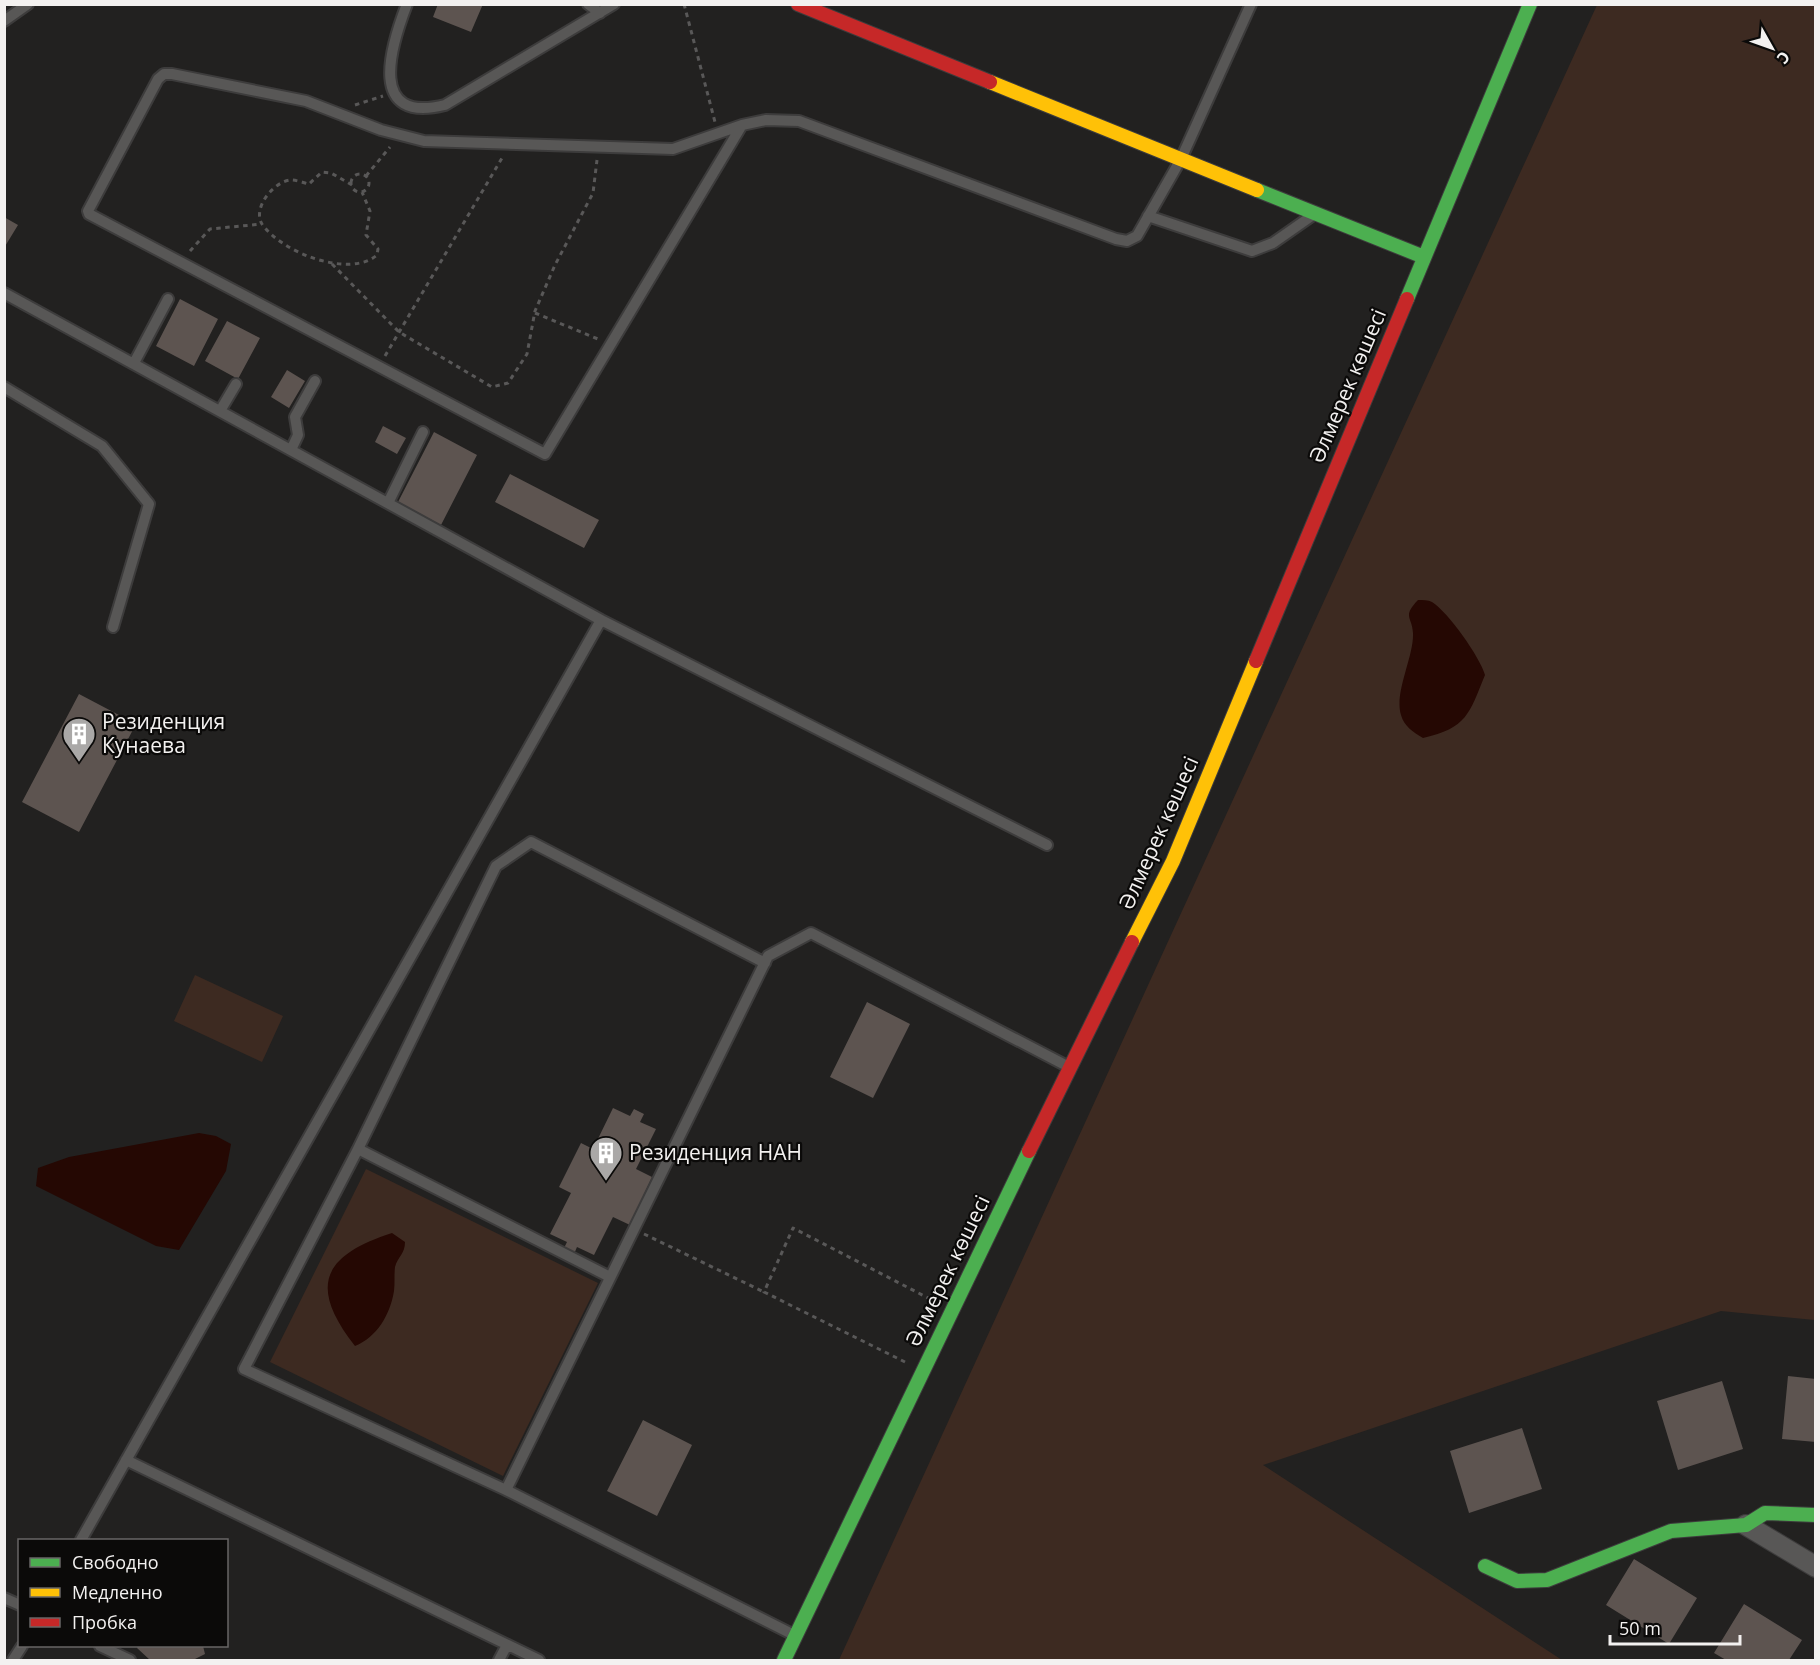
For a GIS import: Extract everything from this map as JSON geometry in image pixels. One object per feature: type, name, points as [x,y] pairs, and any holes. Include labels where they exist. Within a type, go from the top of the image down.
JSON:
[{"type":"street","points":[[798,4],[1424,257]]},
{"type":"street","name":"Әлмерек көшесі","points":[[784,1660],[1070,1067],[1173,861],[1530,4]]},
{"type":"street","points":[[1485,1566],[1517,1581],[1546,1580],[1643,1540],[1671,1531],[1746,1526],[1765,1513],[1815,1515]]},
{"type":"street","points":[[1746,1526],[1815,1567]]},
{"type":"lane","points":[[4,21],[28,4]]},
{"type":"lane","points":[[407,4],[389,62],[393,93],[400,100],[415,108],[446,105],[614,4]]},
{"type":"lane","points":[[588,4],[600,13]]},
{"type":"lane","points":[[742,124],[545,454],[89,214],[88,211],[158,79],[164,74],[172,74],[306,101],[400,135],[424,141],[673,149],[742,124],[766,120],[799,121],[1116,239],[1127,241],[1137,236],[1181,159],[1251,4]]},
{"type":"lane","points":[[1148,216],[1252,251],[1274,243],[1316,213]]},
{"type":"lane","points":[[4,292],[601,620],[1047,845]]},
{"type":"lane","points":[[134,363],[168,299]]},
{"type":"lane","points":[[291,450],[298,435],[295,417],[315,381]]},
{"type":"lane","points":[[220,411],[236,384]]},
{"type":"lane","points":[[4,387],[102,446],[149,504],[113,627]]},
{"type":"lane","points":[[388,503],[423,432]]},
{"type":"lane","points":[[82,1539],[601,620]]},
{"type":"lane","points":[[765,963],[531,842],[496,866],[358,1149],[244,1369],[506,1490],[796,1636]]},
{"type":"lane","points":[[506,1490],[768,956],[811,933],[1070,1067]]},
{"type":"lane","points":[[358,1149],[610,1277]]},
{"type":"lane","points":[[126,1460],[539,1660]]},
{"type":"lane","points":[[4,1598],[18,1604]]},
{"type":"lane","points":[[499,1660],[507,1645]]},
{"type":"lane","points":[[13,1660],[21,1647]]},
{"type":"lane","points":[[102,1647],[130,1660]]},
{"type":"path","points":[[684,4],[719,134]]},
{"type":"path","points":[[335,112],[393,93]]},
{"type":"path","points":[[366,176],[400,135]]},
{"type":"path","points":[[379,366],[510,144]]},
{"type":"path","points":[[332,264],[399,332],[492,387],[508,382],[527,354],[534,313],[555,265],[593,193],[598,146]]},
{"type":"path","points":[[362,192],[370,211],[366,234],[378,249],[377,255],[360,264],[332,264],[306,255],[278,238],[262,224],[259,214],[264,199],[277,187],[290,180],[309,184],[322,172],[331,173],[352,185],[354,191],[362,192],[370,185],[366,176]]},
{"type":"path","points":[[352,185],[357,175],[366,176]]},
{"type":"path","points":[[181,262],[210,229],[262,224]]},
{"type":"path","points":[[534,313],[611,344]]},
{"type":"path","points":[[764,1292],[793,1228],[952,1311]]},
{"type":"path","points":[[633,1229],[923,1372]]},
{"type":"shaded area","points":[[1597,5],[1815,5],[1815,1320],[1721,1311],[1263,1465],[1562,1660],[839,1660]]},
{"type":"shaded area","points":[[1418,600],[1427,600],[1439,607],[1470,647],[1485,675],[1475,700],[1458,724],[1438,734],[1423,738],[1404,722],[1400,706],[1413,633],[1409,613]]},
{"type":"shaded area","points":[[195,975],[283,1016],[262,1062],[174,1021]]},
{"type":"shaded area","points":[[199,1133],[216,1136],[231,1144],[226,1171],[179,1250],[156,1246],[36,1186],[38,1168],[69,1157]]},
{"type":"shaded area","points":[[366,1169],[598,1283],[503,1476],[270,1362]]},
{"type":"shaded area","points":[[392,1233],[405,1242],[395,1267],[394,1291],[389,1308],[386,1317],[376,1331],[355,1346],[331,1307],[328,1290],[330,1276],[337,1263],[350,1252]]},
{"type":"building","points":[[438,4],[483,4],[471,32],[433,17]]},
{"type":"building","points":[[4,217],[18,225],[4,248]]},
{"type":"building","points":[[180,299],[218,319],[194,366],[156,346]]},
{"type":"building","points":[[227,321],[260,338],[238,379],[205,361]]},
{"type":"building","points":[[287,370],[305,381],[289,408],[271,397]]},
{"type":"building","points":[[383,426],[406,438],[397,454],[375,442]]},
{"type":"building","points":[[434,432],[477,455],[441,525],[398,502]]},
{"type":"building","points":[[510,474],[599,520],[584,548],[495,502]]},
{"type":"building","name":"Резиденция Кунаева","points":[[79,694],[136,724],[79,832],[22,802]]},
{"type":"building","points":[[867,1002],[910,1024],[873,1098],[830,1077]]},
{"type":"building","name":"Резиденция НАН","points":[[613,1108],[630,1116],[634,1109],[644,1114],[640,1122],[656,1129],[636,1169],[652,1177],[630,1225],[613,1217],[594,1255],[577,1247],[574,1254],[564,1248],[567,1242],[550,1234],[571,1193],[559,1187],[581,1143],[593,1149]]},
{"type":"building","points":[[1788,1376],[1816,1379],[1816,1442],[1782,1439]]},
{"type":"building","points":[[1722,1381],[1743,1449],[1678,1470],[1657,1401]]},
{"type":"building","points":[[643,1420],[692,1445],[657,1516],[607,1491]]},
{"type":"building","points":[[1522,1428],[1542,1489],[1469,1513],[1450,1451]]},
{"type":"building","points":[[1634,1559],[1697,1598],[1669,1644],[1606,1605]]},
{"type":"building","points":[[1744,1604],[1802,1640],[1789,1660],[1726,1660],[1714,1653]]},
{"type":"building","points":[[203,1647],[205,1654],[193,1660],[150,1660],[137,1648]]},
{"type":"traffic: fast","points":[[1407,299],[1530,4]]},
{"type":"traffic: fast","points":[[1257,190],[1424,257]]},
{"type":"traffic: fast","points":[[784,1660],[1029,1151]]},
{"type":"traffic: fast","points":[[1485,1566],[1517,1581],[1547,1580],[1671,1531],[1746,1525],[1765,1513],[1816,1515]]},
{"type":"traffic: slow","points":[[990,82],[1257,190]]},
{"type":"traffic: slow","points":[[1132,942],[1173,861],[1256,661]]},
{"type":"traffic: jam","points":[[798,4],[990,82]]},
{"type":"traffic: jam","points":[[1256,661],[1407,299]]},
{"type":"traffic: jam","points":[[1029,1151],[1132,942]]},
{"type":"place","name":"Резиденция Кунаева","points":[[79,763]]},
{"type":"place","name":"Резиденция НАН","points":[[606,1182]]}]
